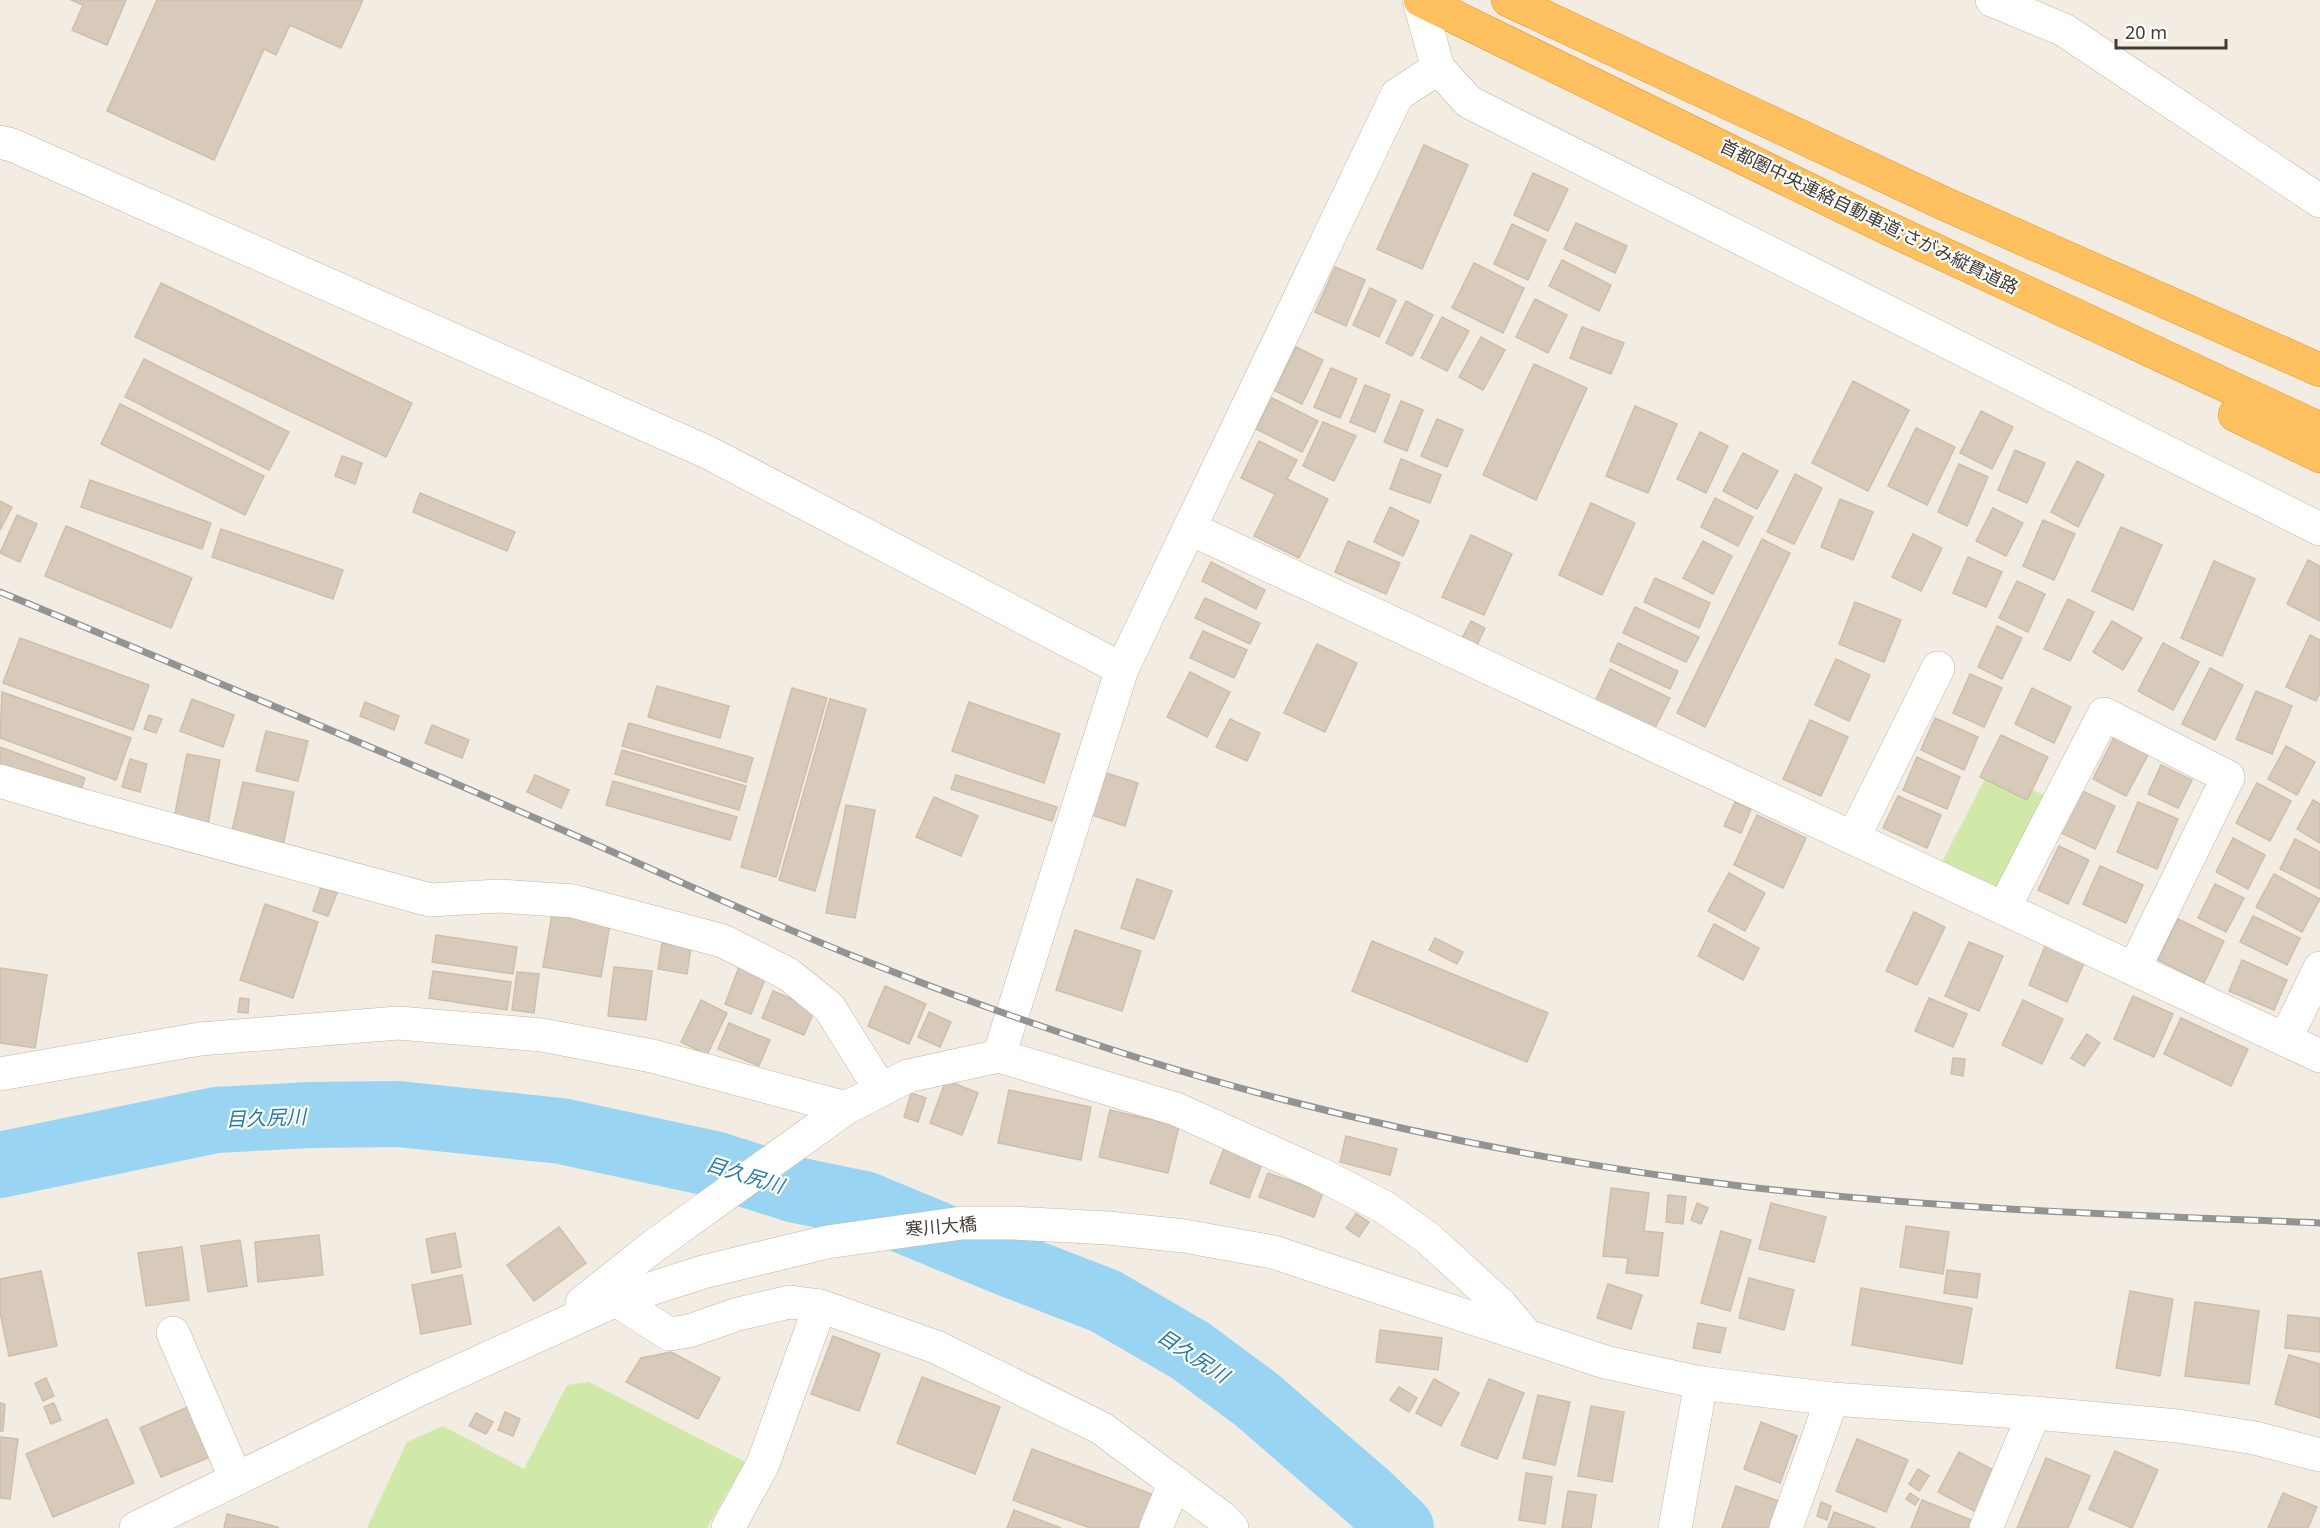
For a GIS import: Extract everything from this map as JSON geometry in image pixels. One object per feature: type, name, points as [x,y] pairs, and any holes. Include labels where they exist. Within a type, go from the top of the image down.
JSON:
[{"type":"highway","name":"首都圏中央連絡自動車道;さがみ縦貫道路","points":[[1420,0],[1885,226],[2320,429]]},
{"type":"highway","points":[[1508,0],[1945,204],[2320,370]]},
{"type":"highway","points":[[1885,226],[2005,303],[2320,456]]},
{"type":"highway","points":[[2253,341],[2320,362]]},
{"type":"street","points":[[1420,0],[1438,68],[1469,102],[2320,529]]},
{"type":"street","points":[[1992,0],[2064,30],[2320,201]]},
{"type":"street","points":[[999,1056],[1122,669],[1397,95],[1438,68]]},
{"type":"street","points":[[0,142],[12,145],[707,452],[1122,669]]},
{"type":"street","points":[[1189,528],[2320,1056]]},
{"type":"street","points":[[1852,838],[1938,668]]},
{"type":"street","points":[[2004,908],[2104,714],[2228,777],[2134,969]]},
{"type":"street","points":[[0,781],[430,900],[499,896],[573,901],[723,941],[788,974],[829,1007],[881,1090]]},
{"type":"street","points":[[2285,1040],[2320,968]]},
{"type":"street","points":[[0,1074],[200,1039],[398,1023],[542,1035],[652,1056],[840,1112]]},
{"type":"street","points":[[136,1528],[418,1390],[546,1332],[655,1245],[840,1112],[908,1076],[999,1056],[1176,1109],[1320,1174],[1384,1207],[1429,1239],[1501,1305],[1527,1336]]},
{"type":"street","name":"寒川大橋","points":[[546,1332],[616,1300],[703,1272],[827,1242],[962,1223],[1055,1225],[1184,1236],[1273,1252],[1605,1362],[1701,1383],[1832,1399],[2178,1426],[2255,1438],[2320,1455]]},
{"type":"street","points":[[616,1300],[669,1334],[689,1331],[738,1314],[790,1302],[820,1306],[936,1347],[1101,1428],[1221,1517],[1232,1528]]},
{"type":"street","points":[[728,1528],[763,1464],[820,1306]]},
{"type":"street","points":[[172,1333],[236,1479]]},
{"type":"street","points":[[1676,1528],[1701,1383]]},
{"type":"street","points":[[1786,1528],[1832,1399]]},
{"type":"street","points":[[1986,1528],[2034,1413]]},
{"type":"street","points":[[1156,1528],[1175,1482]]},
{"type":"green space","points":[[1989,771],[2046,796],[1998,892],[1941,864]]},
{"type":"green space","points":[[589,1382],[745,1462],[707,1528],[367,1528],[407,1442],[443,1426],[524,1469],[567,1385]]},
{"type":"building","points":[[71,0],[126,0],[107,45],[72,30],[83,5]]},
{"type":"building","points":[[157,0],[363,0],[341,48],[290,25],[276,55],[264,49],[214,160],[107,111]]},
{"type":"building","points":[[1424,145],[1468,165],[1422,269],[1377,249]]},
{"type":"building","points":[[1533,173],[1568,189],[1548,231],[1514,215]]},
{"type":"building","points":[[1576,223],[1627,246],[1615,273],[1564,249]]},
{"type":"building","points":[[1512,224],[1546,240],[1528,280],[1494,264]]},
{"type":"building","points":[[1562,260],[1611,285],[1599,311],[1549,286]]},
{"type":"building","points":[[1474,263],[1524,288],[1503,333],[1452,308]]},
{"type":"building","points":[[1335,267],[1365,280],[1346,326],[1315,312]]},
{"type":"building","points":[[161,283],[412,403],[386,457],[135,337]]},
{"type":"building","points":[[1370,288],[1396,300],[1379,337],[1353,325]]},
{"type":"building","points":[[1535,299],[1567,315],[1548,353],[1516,337]]},
{"type":"building","points":[[1406,301],[1433,315],[1412,356],[1386,343]]},
{"type":"building","points":[[1442,317],[1469,331],[1447,371],[1421,358]]},
{"type":"building","points":[[1582,327],[1624,343],[1611,374],[1570,358]]},
{"type":"building","points":[[1481,337],[1505,350],[1483,390],[1459,377]]},
{"type":"building","points":[[1296,347],[1323,360],[1302,404],[1275,391]]},
{"type":"building","points":[[144,359],[289,432],[269,470],[125,397]]},
{"type":"building","points":[[1534,364],[1587,388],[1536,500],[1483,475]]},
{"type":"building","points":[[1331,368],[1357,379],[1340,418],[1314,407]]},
{"type":"building","points":[[1853,381],[1909,410],[1868,491],[1812,463]]},
{"type":"building","points":[[1365,385],[1390,395],[1375,432],[1350,422]]},
{"type":"building","points":[[1272,398],[1318,421],[1302,452],[1256,429]]},
{"type":"building","points":[[1401,401],[1423,410],[1407,451],[1384,442]]},
{"type":"building","points":[[120,404],[264,476],[245,515],[101,444]]},
{"type":"building","points":[[1635,406],[1677,424],[1648,493],[1606,476]]},
{"type":"building","points":[[1981,411],[2013,427],[1992,469],[1960,453]]},
{"type":"building","points":[[1437,419],[1463,430],[1447,467],[1421,456]]},
{"type":"building","points":[[1323,422],[1356,436],[1334,481],[1303,466]]},
{"type":"building","points":[[1916,428],[1955,447],[1927,505],[1888,486]]},
{"type":"building","points":[[1700,432],[1728,446],[1706,493],[1677,479]]},
{"type":"building","points":[[1259,441],[1297,460],[1287,479],[1328,499],[1299,558],[1254,536],[1275,494],[1241,478]]},
{"type":"building","points":[[2015,450],[2045,463],[2027,503],[1998,490]]},
{"type":"building","points":[[1743,453],[1778,471],[1757,509],[1723,491]]},
{"type":"building","points":[[342,456],[362,463],[355,484],[335,476]]},
{"type":"building","points":[[1401,459],[1441,475],[1430,503],[1390,489]]},
{"type":"building","points":[[2077,461],[2104,475],[2078,527],[2051,512]]},
{"type":"building","points":[[1959,464],[1988,477],[1967,526],[1938,512]]},
{"type":"building","points":[[1795,474],[1822,488],[1794,544],[1767,532]]},
{"type":"building","points":[[90,480],[211,523],[202,549],[81,507]]},
{"type":"building","points":[[420,493],[515,532],[507,551],[413,512]]},
{"type":"building","points":[[1715,498],[1753,517],[1738,546],[1701,527]]},
{"type":"building","points":[[1840,499],[1873,512],[1853,560],[1821,547]]},
{"type":"building","points":[[0,501],[12,507],[0,530]]},
{"type":"building","points":[[1591,503],[1635,523],[1602,595],[1559,575]]},
{"type":"building","points":[[1390,507],[1419,521],[1403,556],[1374,542]]},
{"type":"building","points":[[1993,508],[2023,523],[2006,556],[1976,541]]},
{"type":"building","points":[[17,515],[37,524],[20,562],[0,553]]},
{"type":"building","points":[[2043,520],[2075,534],[2054,580],[2023,566]]},
{"type":"building","points":[[66,526],[192,578],[171,628],[45,576]]},
{"type":"building","points":[[2121,527],[2162,545],[2133,610],[2092,591]]},
{"type":"building","points":[[221,529],[343,570],[333,599],[212,557]]},
{"type":"building","points":[[1913,534],[1942,548],[1921,591],[1892,577]]},
{"type":"building","points":[[1471,535],[1512,554],[1484,615],[1442,597]]},
{"type":"building","points":[[1762,539],[1790,553],[1705,727],[1677,713]]},
{"type":"building","points":[[1348,541],[1400,563],[1386,594],[1335,572]]},
{"type":"building","points":[[1703,541],[1732,556],[1713,594],[1683,578]]},
{"type":"building","points":[[1968,557],[2002,572],[1986,607],[1953,593]]},
{"type":"building","points":[[2308,560],[2320,566],[2320,621],[2287,604]]},
{"type":"building","points":[[2214,561],[2255,579],[2222,656],[2181,638]]},
{"type":"building","points":[[1211,562],[1265,590],[1256,609],[1202,581]]},
{"type":"building","points":[[1655,578],[1710,603],[1699,628],[1644,602]]},
{"type":"building","points":[[2017,581],[2045,594],[2028,632],[1999,618]]},
{"type":"building","points":[[1205,598],[1260,623],[1250,644],[1195,618]]},
{"type":"building","points":[[2068,599],[2094,612],[2070,661],[2044,649]]},
{"type":"building","points":[[1855,602],[1901,620],[1884,662],[1839,644]]},
{"type":"building","points":[[1635,607],[1699,637],[1686,662],[1623,633]]},
{"type":"building","points":[[1471,621],[1485,628],[1473,653],[1458,646]]},
{"type":"building","points":[[2112,621],[2142,638],[2123,670],[2093,652]]},
{"type":"building","points":[[1997,626],[2022,638],[2002,679],[1978,667]]},
{"type":"building","points":[[1203,631],[1247,650],[1234,678],[1190,658]]},
{"type":"building","points":[[2310,635],[2320,640],[2320,692],[2316,701],[2286,687]]},
{"type":"building","points":[[20,638],[149,685],[133,730],[3,683]]},
{"type":"building","points":[[1618,643],[1678,671],[1670,689],[1610,661]]},
{"type":"building","points":[[2163,643],[2199,662],[2173,710],[2138,691]]},
{"type":"building","points":[[1317,644],[1357,663],[1325,732],[1284,713]]},
{"type":"building","points":[[1836,659],[1870,675],[1849,721],[1815,705]]},
{"type":"building","points":[[2210,668],[2243,685],[2215,740],[2182,724]]},
{"type":"building","points":[[1610,669],[1670,698],[1653,732],[1594,704]]},
{"type":"building","points":[[1190,672],[1230,692],[1207,737],[1167,717]]},
{"type":"building","points":[[1970,674],[2002,688],[1984,727],[1953,713]]},
{"type":"building","points":[[657,686],[729,706],[720,738],[648,717]]},
{"type":"building","points":[[792,688],[827,698],[776,877],[741,867]]},
{"type":"building","points":[[2032,688],[2071,707],[2054,743],[2015,724]]},
{"type":"building","points":[[2256,691],[2292,706],[2272,754],[2236,739]]},
{"type":"building","points":[[2,692],[131,738],[116,780],[0,738]]},
{"type":"building","points":[[192,699],[234,715],[223,747],[180,731]]},
{"type":"building","points":[[830,699],[866,709],[815,891],[779,880]]},
{"type":"building","points":[[365,702],[399,716],[394,730],[360,716]]},
{"type":"building","points":[[969,702],[1060,734],[1044,783],[952,751]]},
{"type":"building","points":[[149,715],[162,719],[156,733],[144,729]]},
{"type":"building","points":[[1935,718],[1978,737],[1964,770],[1921,750]]},
{"type":"building","points":[[1230,719],[1260,733],[1247,761],[1216,747]]},
{"type":"building","points":[[1810,720],[1848,737],[1821,796],[1783,779]]},
{"type":"building","points":[[629,723],[753,758],[746,782],[622,746]]},
{"type":"building","points":[[432,725],[469,740],[462,758],[425,743]]},
{"type":"building","points":[[266,731],[308,741],[298,781],[256,771]]},
{"type":"building","points":[[2001,735],[2048,757],[2027,800],[1980,777]]},
{"type":"building","points":[[2115,735],[2149,753],[2126,796],[2093,779]]},
{"type":"building","points":[[2286,746],[2315,762],[2297,795],[2268,779]]},
{"type":"building","points":[[0,747],[85,778],[80,793],[0,765]]},
{"type":"building","points":[[622,750],[746,786],[739,810],[615,774]]},
{"type":"building","points":[[187,754],[220,760],[208,824],[174,818]]},
{"type":"building","points":[[1917,757],[1960,777],[1947,809],[1903,790]]},
{"type":"building","points":[[130,759],[147,764],[140,792],[122,787]]},
{"type":"building","points":[[2161,765],[2192,780],[2178,808],[2148,794]]},
{"type":"building","points":[[1106,773],[1138,783],[1125,826],[1092,815]]},
{"type":"building","points":[[535,775],[569,790],[561,808],[527,792]]},
{"type":"building","points":[[956,775],[1057,807],[1052,821],[951,789]]},
{"type":"building","points":[[613,781],[737,817],[730,840],[606,805]]},
{"type":"building","points":[[243,782],[294,792],[283,846],[231,836]]},
{"type":"building","points":[[2257,783],[2291,801],[2270,841],[2236,823]]},
{"type":"building","points":[[2076,788],[2115,806],[2095,849],[2057,831]]},
{"type":"building","points":[[1898,796],[1941,815],[1927,848],[1883,828]]},
{"type":"building","points":[[934,797],[978,816],[961,856],[916,837]]},
{"type":"building","points":[[2313,800],[2320,804],[2320,843],[2297,829]]},
{"type":"building","points":[[1735,802],[1751,809],[1741,833],[1724,826]]},
{"type":"building","points":[[2138,802],[2178,819],[2157,869],[2117,852]]},
{"type":"building","points":[[846,805],[875,810],[855,918],[826,913]]},
{"type":"building","points":[[1757,815],[1806,838],[1783,888],[1734,865]]},
{"type":"building","points":[[2233,838],[2265,855],[2248,889],[2216,872]]},
{"type":"building","points":[[2295,839],[2320,852],[2320,889],[2280,869]]},
{"type":"building","points":[[2059,846],[2089,860],[2068,904],[2038,890]]},
{"type":"building","points":[[2100,866],[2143,885],[2126,923],[2083,904]]},
{"type":"building","points":[[1729,873],[1765,893],[1745,931],[1708,911]]},
{"type":"building","points":[[2274,874],[2320,899],[2302,932],[2256,907]]},
{"type":"building","points":[[1137,879],[1172,891],[1154,939],[1121,928]]},
{"type":"building","points":[[2215,884],[2244,898],[2226,932],[2198,918]]},
{"type":"building","points":[[321,887],[337,893],[328,916],[313,911]]},
{"type":"building","points":[[265,904],[318,922],[293,998],[240,980]]},
{"type":"building","points":[[1914,912],[1945,927],[1917,985],[1886,971]]},
{"type":"building","points":[[552,914],[610,924],[601,977],[543,967]]},
{"type":"building","points":[[2253,916],[2300,938],[2287,965],[2240,942]]},
{"type":"building","points":[[2178,919],[2224,941],[2204,983],[2158,960]]},
{"type":"building","points":[[1714,924],[1759,948],[1743,980],[1698,956]]},
{"type":"building","points":[[1075,930],[1141,951],[1122,1011],[1056,990]]},
{"type":"building","points":[[436,935],[517,947],[513,974],[432,962]]},
{"type":"building","points":[[1435,938],[1463,952],[1457,964],[1429,950]]},
{"type":"building","points":[[1372,941],[1548,1013],[1527,1062],[1352,991]]},
{"type":"building","points":[[1969,942],[2003,956],[1979,1011],[1945,996]]},
{"type":"building","points":[[662,943],[691,948],[687,974],[658,969]]},
{"type":"building","points":[[2046,944],[2085,961],[2067,1002],[2029,985]]},
{"type":"building","points":[[2242,960],[2287,980],[2274,1010],[2229,991]]},
{"type":"building","points":[[614,967],[652,971],[646,1020],[608,1016]]},
{"type":"building","points":[[739,967],[766,977],[751,1014],[725,1004]]},
{"type":"building","points":[[0,968],[47,975],[35,1048],[0,1043]]},
{"type":"building","points":[[433,971],[511,982],[507,1010],[429,998]]},
{"type":"building","points":[[517,972],[539,974],[534,1013],[512,1010]]},
{"type":"building","points":[[885,986],[926,1004],[909,1044],[868,1026]]},
{"type":"building","points":[[773,991],[815,1009],[804,1035],[762,1018]]},
{"type":"building","points":[[2133,996],[2173,1014],[2154,1057],[2114,1039]]},
{"type":"building","points":[[240,998],[249,999],[248,1013],[238,1012]]},
{"type":"building","points":[[1929,998],[1967,1014],[1953,1047],[1915,1031]]},
{"type":"building","points":[[701,1000],[727,1013],[707,1055],[681,1042]]},
{"type":"building","points":[[2023,1000],[2063,1019],[2042,1064],[2002,1045]]},
{"type":"building","points":[[929,1012],[951,1022],[940,1047],[918,1037]]},
{"type":"building","points":[[2181,1018],[2248,1049],[2231,1086],[2164,1054]]},
{"type":"building","points":[[729,1023],[770,1040],[759,1066],[718,1049]]},
{"type":"building","points":[[2087,1034],[2100,1043],[2084,1066],[2071,1058]]},
{"type":"building","points":[[1953,1058],[1965,1059],[1963,1076],[1951,1074]]},
{"type":"building","points":[[946,1080],[978,1093],[962,1135],[930,1123]]},
{"type":"building","points":[[1009,1090],[1091,1107],[1081,1160],[998,1143]]},
{"type":"building","points":[[911,1093],[926,1098],[918,1122],[904,1117]]},
{"type":"building","points":[[1110,1110],[1179,1126],[1168,1173],[1099,1157]]},
{"type":"building","points":[[1346,1136],[1397,1149],[1390,1175],[1340,1162]]},
{"type":"building","points":[[1225,1146],[1263,1161],[1249,1198],[1210,1183]]},
{"type":"building","points":[[1268,1173],[1323,1192],[1314,1217],[1259,1197]]},
{"type":"building","points":[[1611,1188],[1649,1193],[1644,1231],[1663,1233],[1658,1276],[1626,1273],[1628,1258],[1603,1256]]},
{"type":"building","points":[[1668,1195],[1686,1197],[1683,1224],[1666,1222]]},
{"type":"building","points":[[1697,1203],[1708,1208],[1701,1224],[1691,1220]]},
{"type":"building","points":[[1771,1203],[1826,1217],[1814,1262],[1759,1249]]},
{"type":"building","points":[[1356,1214],[1369,1222],[1359,1237],[1346,1228]]},
{"type":"building","points":[[1906,1226],[1949,1232],[1943,1274],[1900,1267]]},
{"type":"building","points":[[559,1227],[586,1263],[534,1301],[507,1265]]},
{"type":"building","points":[[1721,1231],[1751,1240],[1730,1311],[1701,1303]]},
{"type":"building","points":[[455,1233],[461,1267],[432,1273],[426,1239]]},
{"type":"building","points":[[319,1235],[323,1275],[258,1282],[255,1242]]},
{"type":"building","points":[[240,1240],[247,1286],[208,1292],[201,1246]]},
{"type":"building","points":[[182,1247],[189,1300],[146,1306],[138,1253]]},
{"type":"building","points":[[1947,1270],[1980,1274],[1977,1298],[1944,1293]]},
{"type":"building","points":[[41,1271],[57,1346],[9,1356],[0,1312],[0,1279]]},
{"type":"building","points":[[462,1275],[471,1324],[421,1334],[412,1285]]},
{"type":"building","points":[[1749,1278],[1794,1290],[1784,1330],[1739,1318]]},
{"type":"building","points":[[1608,1284],[1642,1295],[1631,1329],[1597,1318]]},
{"type":"building","points":[[1861,1288],[1972,1308],[1962,1364],[1852,1345]]},
{"type":"building","points":[[2130,1291],[2173,1299],[2160,1376],[2116,1368]]},
{"type":"building","points":[[2195,1302],[2259,1311],[2249,1384],[2185,1376]]},
{"type":"building","points":[[2288,1315],[2320,1318],[2320,1352],[2285,1348]]},
{"type":"building","points":[[1698,1323],[1726,1328],[1720,1353],[1693,1348]]},
{"type":"building","points":[[1380,1330],[1442,1338],[1438,1370],[1376,1362]]},
{"type":"building","points":[[833,1336],[880,1354],[859,1411],[811,1394]]},
{"type":"building","points":[[671,1352],[720,1378],[698,1419],[626,1382],[641,1358]]},
{"type":"building","points":[[2289,1355],[2320,1364],[2320,1418],[2275,1404]]},
{"type":"building","points":[[922,1377],[1000,1407],[975,1474],[897,1443]]},
{"type":"building","points":[[46,1378],[54,1396],[43,1401],[35,1383]]},
{"type":"building","points":[[1434,1379],[1459,1393],[1441,1426],[1416,1413]]},
{"type":"building","points":[[1489,1379],[1524,1393],[1497,1459],[1461,1445]]},
{"type":"building","points":[[1399,1387],[1417,1398],[1409,1412],[1390,1400]]},
{"type":"building","points":[[1538,1395],[1570,1402],[1555,1465],[1523,1458]]},
{"type":"building","points":[[0,1403],[5,1404],[3,1431],[0,1431]]},
{"type":"building","points":[[54,1403],[61,1420],[51,1424],[44,1407]]},
{"type":"building","points":[[1591,1406],[1624,1412],[1612,1482],[1578,1476]]},
{"type":"building","points":[[188,1407],[210,1457],[161,1477],[140,1428]]},
{"type":"building","points":[[505,1412],[520,1419],[513,1436],[498,1430]]},
{"type":"building","points":[[476,1413],[493,1422],[486,1434],[469,1426]]},
{"type":"building","points":[[107,1419],[134,1483],[53,1517],[26,1454]]},
{"type":"building","points":[[1761,1422],[1797,1436],[1780,1483],[1744,1469]]},
{"type":"building","points":[[0,1437],[18,1439],[10,1499],[0,1498]]},
{"type":"building","points":[[1857,1439],[1908,1460],[1886,1512],[1836,1491]]},
{"type":"building","points":[[1032,1449],[1154,1495],[1141,1528],[1090,1528],[1013,1500]]},
{"type":"building","points":[[2115,1451],[2158,1470],[2132,1528],[2089,1509]]},
{"type":"building","points":[[1959,1452],[1997,1472],[1976,1512],[1938,1492]]},
{"type":"building","points":[[2046,1458],[2090,1476],[2068,1528],[2017,1528]]},
{"type":"building","points":[[1918,1469],[1929,1476],[1919,1491],[1909,1484]]},
{"type":"building","points":[[1526,1473],[1552,1477],[1545,1524],[1519,1520]]},
{"type":"building","points":[[1736,1486],[1779,1501],[1770,1528],[1722,1528]]},
{"type":"building","points":[[1568,1491],[1596,1495],[1591,1528],[1562,1528]]},
{"type":"building","points":[[1910,1493],[1919,1499],[1915,1505],[1906,1499]]},
{"type":"building","points":[[2283,1493],[2317,1507],[2308,1528],[2268,1528]]},
{"type":"building","points":[[1922,1500],[1971,1520],[1968,1528],[1911,1528]]},
{"type":"building","points":[[1821,1502],[1831,1506],[1827,1520],[1817,1516]]},
{"type":"building","points":[[1014,1510],[1061,1528],[1007,1528]]},
{"type":"building","points":[[1834,1512],[1876,1528],[1828,1528]]},
{"type":"building","points":[[227,1514],[278,1527],[278,1528],[224,1528]]},
{"type":"waterway","name":"目久尻川","points":[[0,1165],[216,1120],[310,1115],[398,1114],[561,1131],[714,1164],[796,1190],[864,1204],[1105,1301],[1191,1351],[1257,1400],[1370,1498],[1401,1528]]},
{"type":"railway","points":[[0,592],[345,736],[853,956],[958,997],[1118,1052],[1281,1099],[1396,1127],[1513,1151],[1630,1171],[1748,1187],[1962,1206],[2320,1223]]}]
